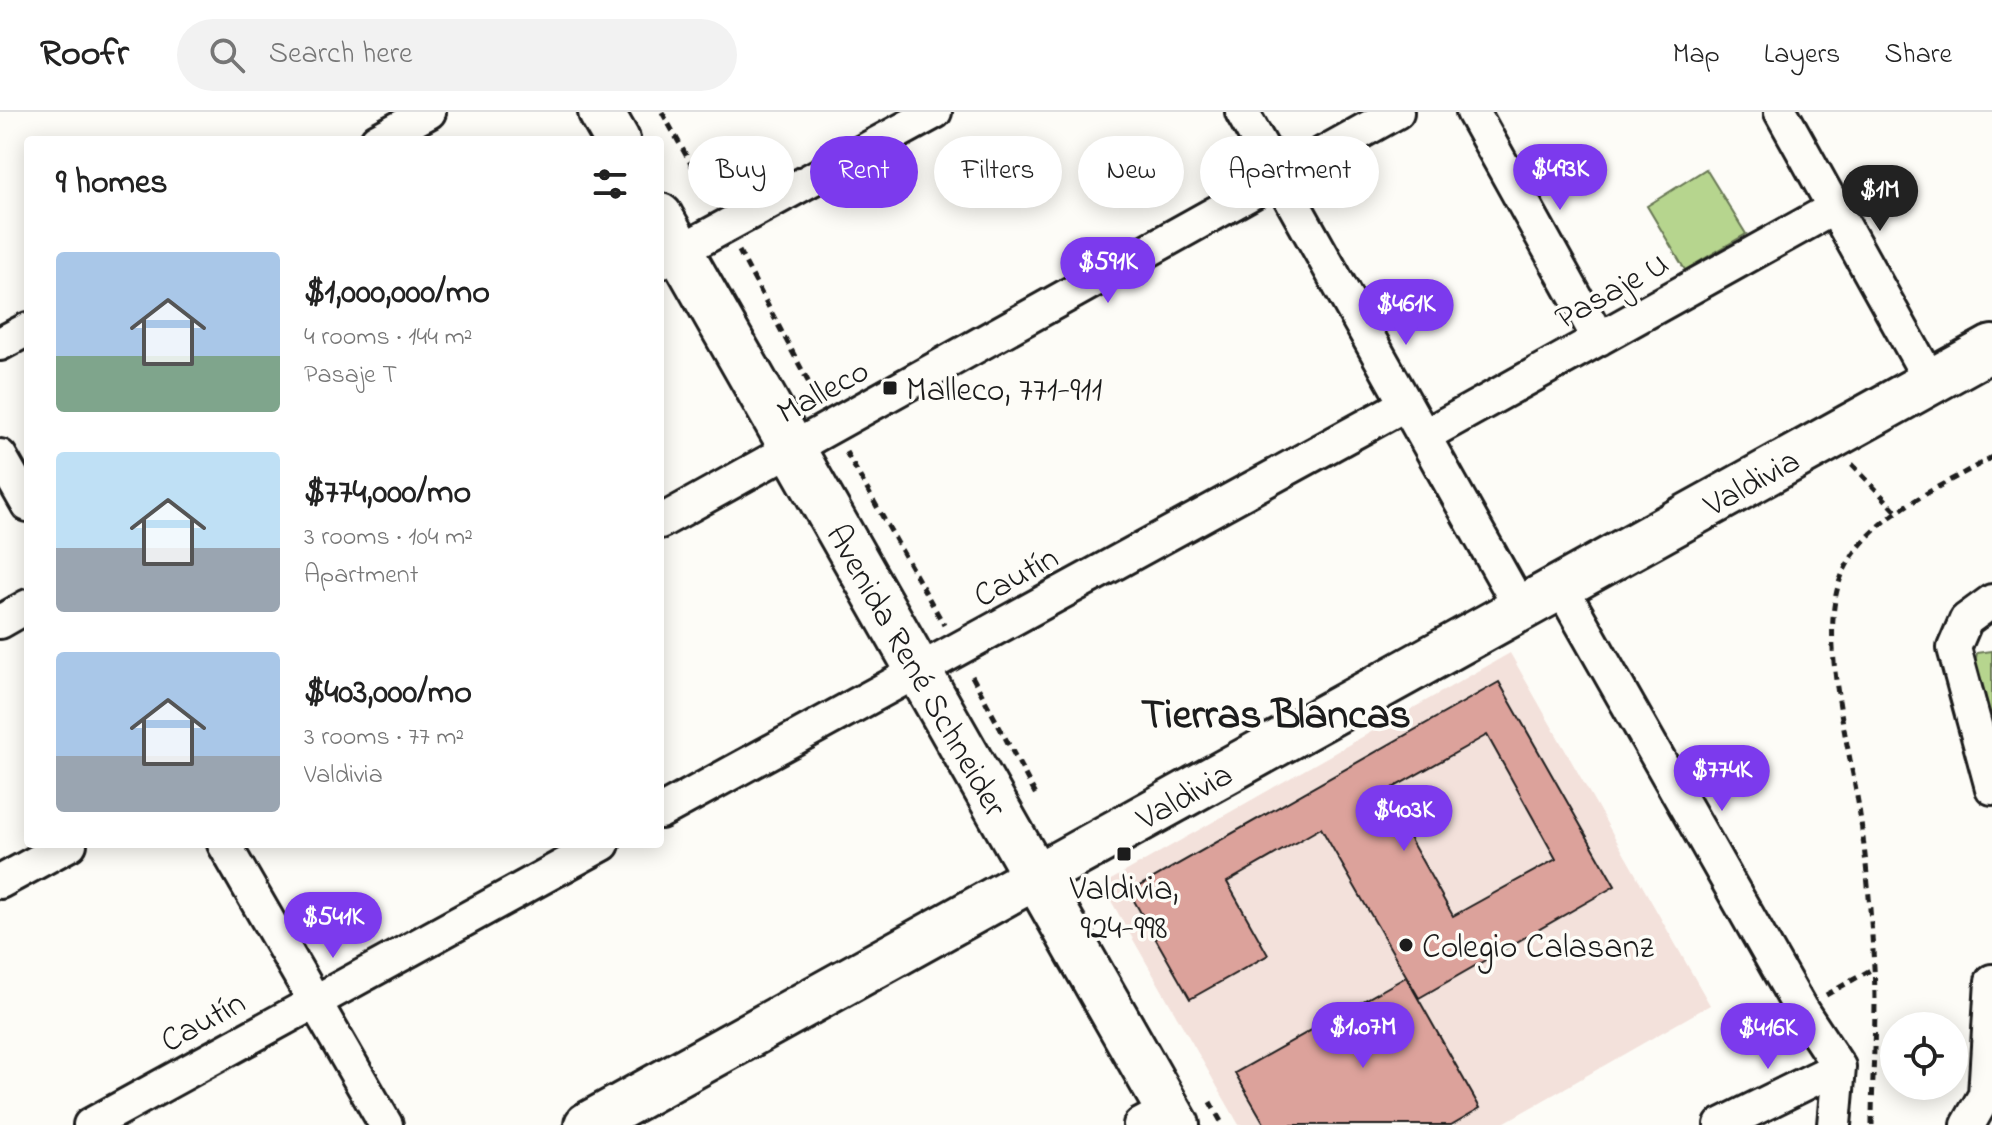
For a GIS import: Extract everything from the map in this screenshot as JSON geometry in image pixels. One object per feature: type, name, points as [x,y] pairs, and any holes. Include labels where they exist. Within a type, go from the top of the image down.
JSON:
[{"type":"street","points":[[384,136],[429,112]]},
{"type":"street","points":[[601,112],[615,136]]},
{"type":"street","points":[[667,243],[935,112]]},
{"type":"street","points":[[1242,112],[1255,136]]},
{"type":"street","name":"Malleco","points":[[1354,136],[1397,112]]},
{"type":"street","points":[[1473,112],[1599,339]]},
{"type":"street","points":[[1781,112],[1931,382]]},
{"type":"street","name":"Malleco","points":[[664,520],[1225,208]]},
{"type":"street","points":[[1296,208],[1521,609]]},
{"type":"street","name":"Pasaje U","points":[[1424,436],[1834,208]]},
{"type":"street","name":"Avenida René Schneider","points":[[667,243],[793,450],[1036,877],[1162,1120]]},
{"type":"street","points":[[0,344],[24,331]]},
{"type":"street","name":"Valdivia","points":[[587,1125],[1992,348]]},
{"type":"street","name":"Cautín","points":[[664,810],[1406,404]]},
{"type":"street","points":[[0,456],[24,498]]},
{"type":"street","points":[[1561,587],[1800,1008],[1839,1067],[1834,1125]]},
{"type":"street","points":[[1991,603],[1966,620],[1954,648],[1992,788]]},
{"type":"street","points":[[0,622],[24,608]]},
{"type":"street","points":[[0,882],[63,848]]},
{"type":"street","points":[[226,848],[386,1125]]},
{"type":"street","name":"Cautín","points":[[90,1125],[596,848]]},
{"type":"street","points":[[1968,1125],[1989,1093],[1992,981]]},
{"type":"street","points":[[1721,1125],[1839,1067]]},
{"type":"path","points":[[1829,438],[1898,513]]},
{"type":"path","points":[[1872,1125],[1874,968],[1860,815],[1844,730],[1832,620],[1838,586],[1853,554],[1873,532],[1898,513],[1992,457]]},
{"type":"path","points":[[1800,1008],[1874,968]]},
{"type":"shaded area","name":"Colegio Calasanz","points":[[1510,653],[1710,1005],[1500,1125],[1239,1125],[1102,885]]},
{"type":"green space","points":[[1706,169],[1746,234],[1685,270],[1647,206]]},
{"type":"green space","points":[[1992,651],[1992,758],[1971,682],[1977,653]]},
{"type":"building","points":[[1499,682],[1615,886],[1419,998],[1321,828],[1227,882],[1268,955],[1190,999],[1129,892]],"holes":[[[1487,735],[1556,859],[1453,916],[1384,793]]]},
{"type":"building","points":[[1406,977],[1480,1108],[1451,1125],[1265,1125],[1235,1073]]},
{"type":"place","name":"Malleco, 771-911","points":[[890,388]]},
{"type":"place","name":"Valdivia, 924-998","points":[[1124,854]]},
{"type":"place","name":"Colegio Calasanz","points":[[1406,945]]},
{"type":"district","name":"Tierras Blancas","points":[[1276,712]]}]
